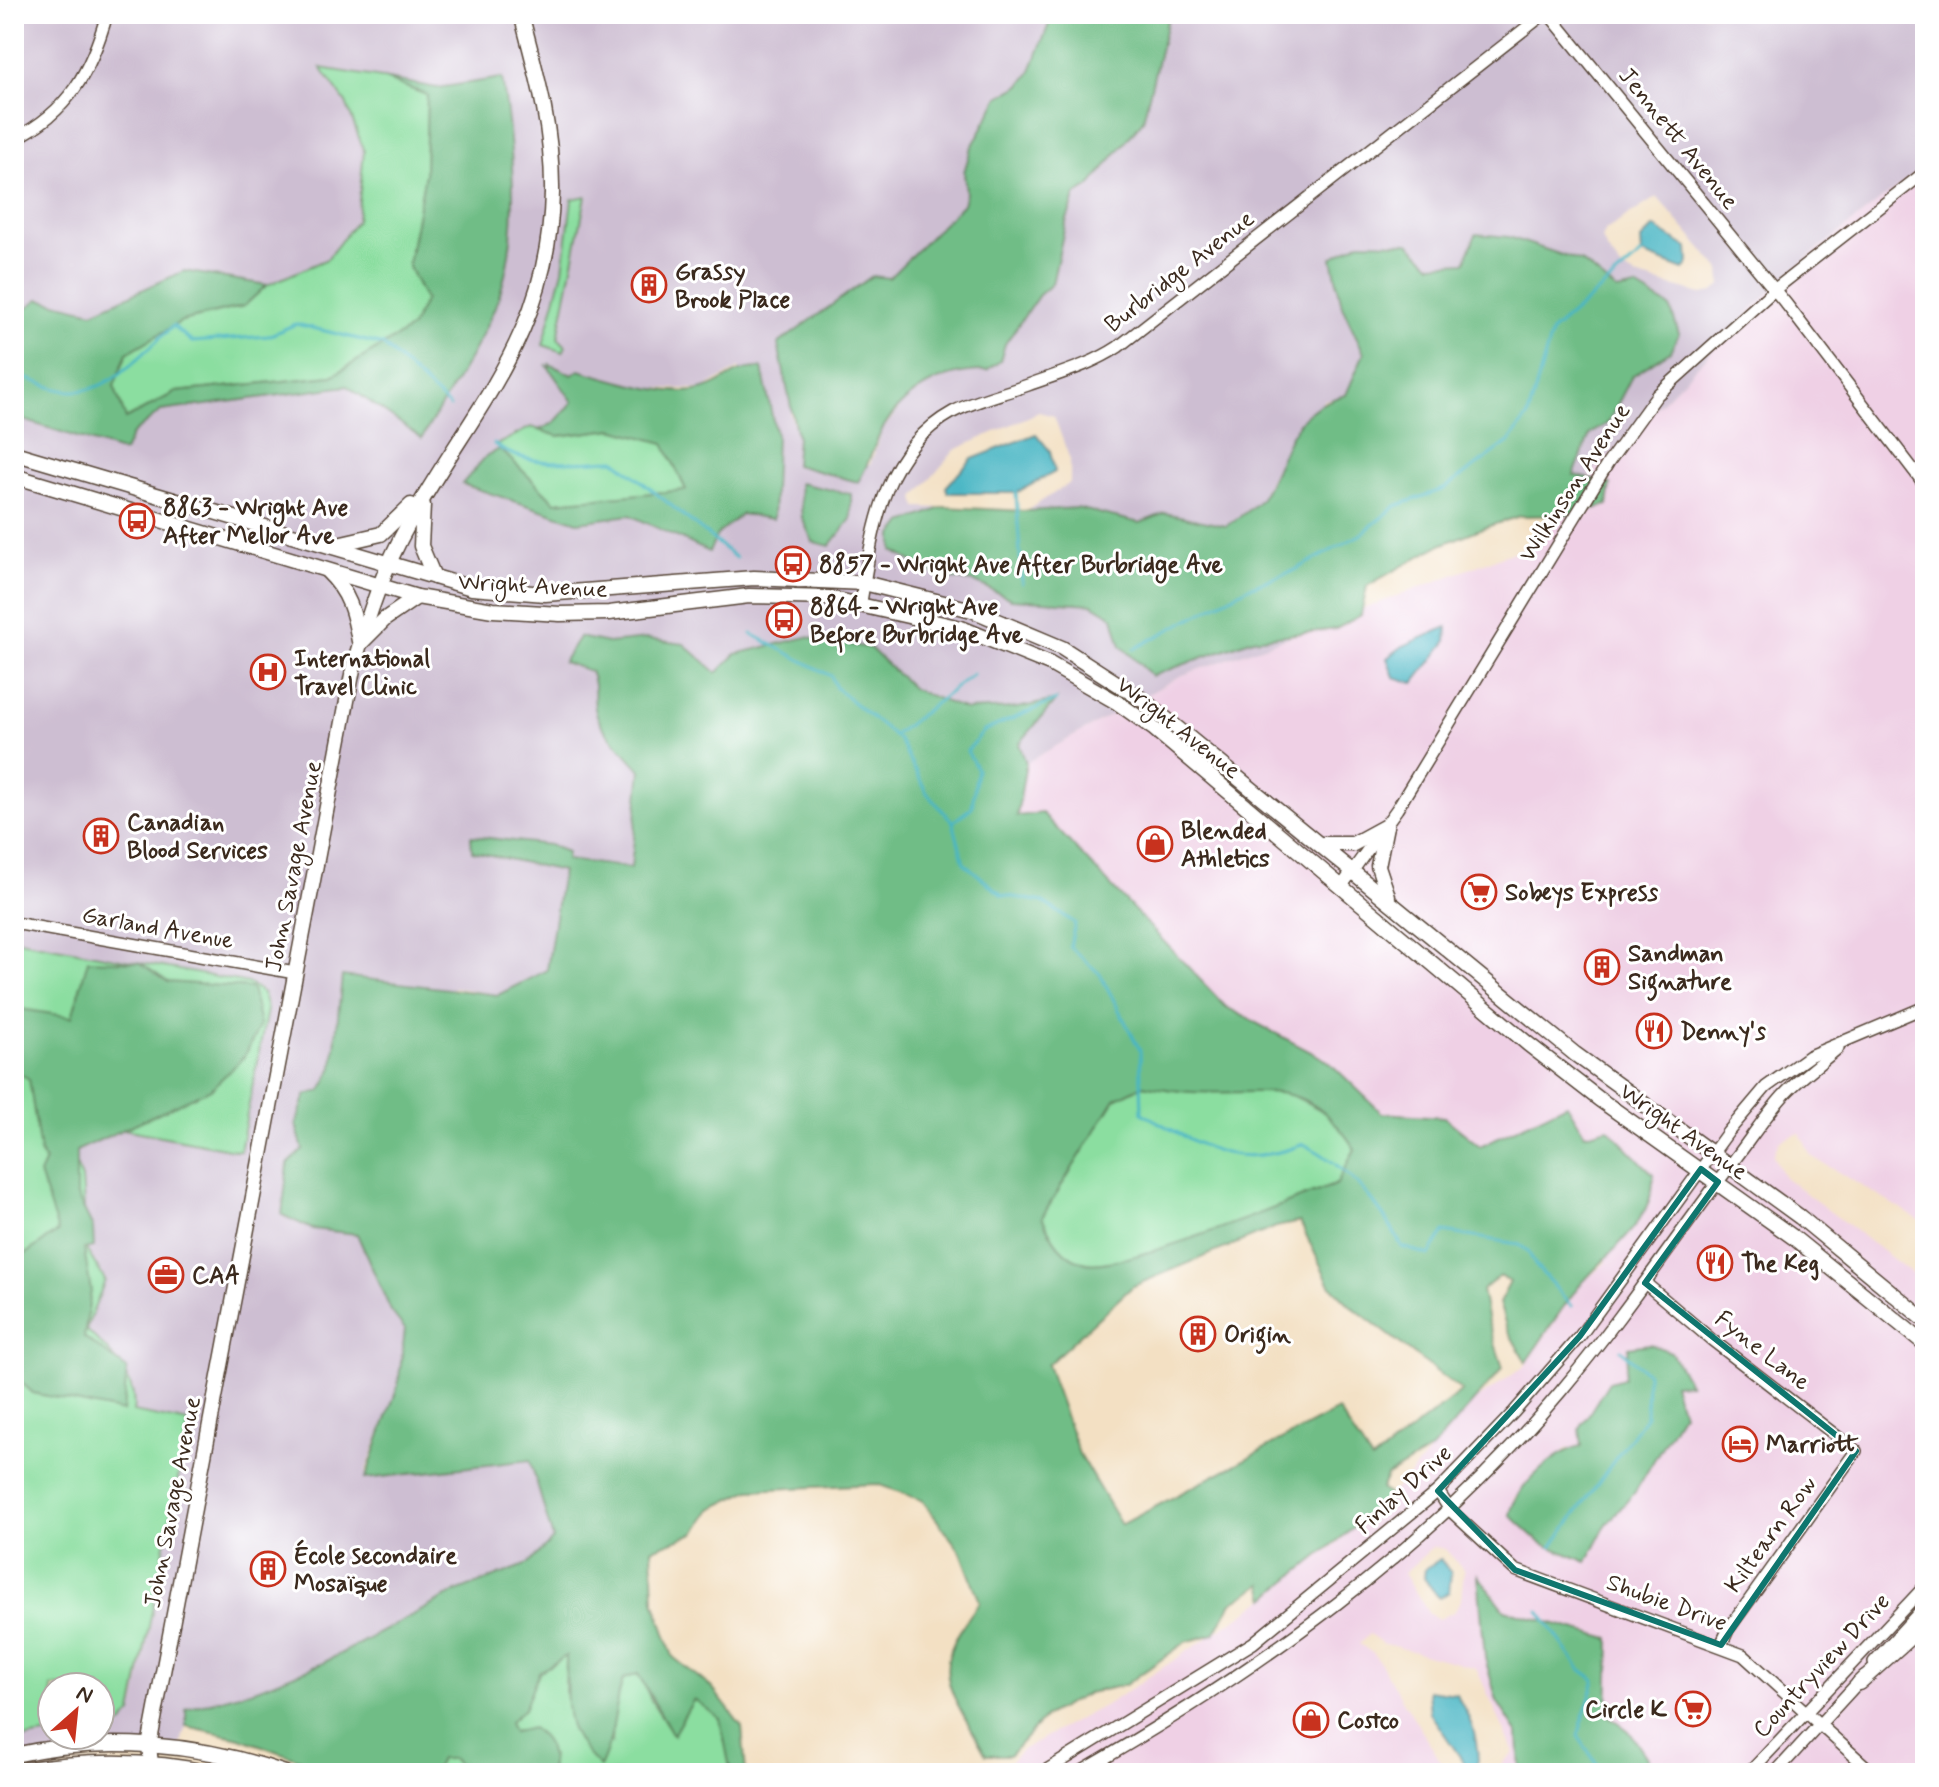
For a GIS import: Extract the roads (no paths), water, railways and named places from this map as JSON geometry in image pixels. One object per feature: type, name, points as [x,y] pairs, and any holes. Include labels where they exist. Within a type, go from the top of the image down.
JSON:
[{"type":"main road","name":"John Savage Avenue","points":[[151,1764],[149,1746],[359,645],[388,565],[434,478],[490,395],[517,347],[546,252],[552,195],[549,137],[521,14]]},
{"type":"main road","name":"Wright Avenue","points":[[14,453],[472,588],[545,594],[754,578],[864,583],[972,610],[1075,656],[1143,700],[1390,899],[1575,1054],[1731,1165],[1925,1320]]},
{"type":"main road","name":"Wright Avenue","points":[[16,476],[417,597],[493,610],[609,613],[749,596],[861,602],[922,617],[1009,645],[1081,680],[1153,728],[1587,1090],[1793,1237],[1925,1344]]},
{"type":"main road","points":[[325,546],[347,545],[381,534],[395,524],[434,478]]},
{"type":"main road","points":[[434,478],[423,505],[419,535],[423,555],[434,577]]},
{"type":"main road","points":[[324,568],[343,586],[354,608],[359,645]]},
{"type":"main road","points":[[359,645],[380,624],[417,597]]},
{"type":"main road","points":[[1321,844],[1353,844],[1386,826]]},
{"type":"main road","points":[[1386,826],[1378,866],[1390,899]]},
{"type":"main road","points":[[1859,1683],[1925,1624]]},
{"type":"main road","points":[[14,1755],[87,1746],[149,1746],[218,1755],[285,1773]]},
{"type":"main road","points":[[14,1771],[82,1764],[151,1764],[210,1773]]},
{"type":"street","points":[[14,139],[38,127],[81,80],[95,56],[107,14]]},
{"type":"street","name":"Jennett Avenue","points":[[1546,14],[1774,290],[1925,485]]},
{"type":"street","name":"Burbridge Avenue","points":[[861,602],[877,513],[887,485],[901,460],[934,424],[956,410],[1083,365],[1127,341],[1411,115],[1546,14]]},
{"type":"street","name":"Wilkinson Avenue","points":[[1341,887],[1386,826],[1632,427],[1680,371],[1774,290],[1925,172]]},
{"type":"street","points":[[14,499],[16,476]]},
{"type":"street","name":"Garland Avenue","points":[[14,923],[295,973]]},
{"type":"street","points":[[1841,1045],[1925,1007]]},
{"type":"street","name":"Finlay Drive","points":[[1042,1773],[1253,1643],[1438,1491],[1565,1355],[1701,1169],[1766,1087],[1809,1056],[1841,1045]]},
{"type":"street","name":"Finlay Drive","points":[[1079,1773],[1168,1722],[1270,1656],[1359,1588],[1450,1510],[1526,1432],[1645,1283],[1784,1094],[1841,1045]]},
{"type":"street","name":"Fyne Lane","points":[[1645,1283],[1712,1340],[1856,1451]]},
{"type":"street","name":"Kiltearn Row","points":[[1721,1645],[1728,1630],[1856,1451]]},
{"type":"street","name":"Shubie Drive","points":[[1438,1491],[1450,1510],[1515,1570],[1721,1645],[1762,1668],[1806,1713],[1873,1773]]},
{"type":"street","name":"Countryview Drive","points":[[1749,1773],[1925,1586]]},
{"type":"street","name":"Countryview Drive","points":[[1775,1773],[1925,1606]]},
{"type":"water","points":[[1654,227],[1688,248],[1689,263],[1684,270],[1642,254],[1641,240]]},
{"type":"water","points":[[1036,434],[1050,451],[1055,472],[1016,493],[948,493],[946,487],[972,459]]},
{"type":"water","points":[[1447,627],[1446,642],[1414,683],[1394,677],[1387,658],[1403,646]]},
{"type":"water","points":[[1440,1559],[1451,1573],[1449,1592],[1439,1598],[1424,1578],[1425,1569]]},
{"type":"water","points":[[1428,1690],[1456,1694],[1465,1710],[1472,1726],[1478,1761],[1469,1770],[1430,1713]]},
{"type":"waterway","points":[[1134,649],[1249,587],[1293,571],[1360,535],[1396,506],[1444,489],[1510,441],[1528,416],[1552,331],[1642,254]]},
{"type":"waterway","points":[[14,375],[56,389],[79,391],[109,381],[124,371],[173,326],[192,342],[268,336],[296,324],[383,345],[450,407]]},
{"type":"waterway","points":[[494,444],[507,452],[536,460],[615,460],[736,558]]},
{"type":"waterway","points":[[1016,493],[1022,583]]},
{"type":"waterway","points":[[752,634],[831,676],[836,688],[899,740],[927,793],[953,822],[964,863],[1002,895],[1043,902],[1075,923],[1070,947],[1100,974],[1140,1050],[1142,1113],[1201,1145],[1238,1155],[1258,1156],[1304,1144],[1334,1163],[1361,1188],[1373,1201],[1402,1247],[1429,1255],[1444,1232],[1518,1244],[1528,1251],[1535,1265],[1572,1306]]},
{"type":"waterway","points":[[893,736],[973,674]]},
{"type":"waterway","points":[[953,822],[972,807],[977,769],[967,751],[984,731],[1056,700]]},
{"type":"waterway","points":[[1552,1547],[1646,1416],[1647,1373],[1621,1350]]},
{"type":"waterway","points":[[1539,1611],[1580,1669],[1595,1680],[1578,1736],[1603,1773]]},
{"type":"place","name":"Grassy Brook Place","points":[[649,285]]},
{"type":"place","name":"8863 - Wright Ave After Mellor Ave","points":[[137,521]]},
{"type":"place","name":"8857 - Wright Ave After Burbridge Ave","points":[[793,564]]},
{"type":"place","name":"8864 - Wright Ave Before Burbridge Ave","points":[[784,620]]},
{"type":"place","name":"International Travel Clinic","points":[[268,672]]},
{"type":"place","name":"Canadian Blood Services","points":[[101,836]]},
{"type":"place","name":"Blended Athletics","points":[[1155,844]]},
{"type":"place","name":"Sobeys Express","points":[[1479,892]]},
{"type":"place","name":"Sandman Signature","points":[[1602,967]]},
{"type":"place","name":"Denny's","points":[[1654,1031]]},
{"type":"place","name":"The Keg","points":[[1715,1263]]},
{"type":"place","name":"CAA","points":[[166,1275]]},
{"type":"place","name":"Origin","points":[[1198,1334]]},
{"type":"place","name":"Marriott","points":[[1740,1444]]},
{"type":"place","name":"École secondaire Mosaïque","points":[[268,1569]]},
{"type":"place","name":"Circle K","points":[[1693,1709]]},
{"type":"place","name":"Costco","points":[[1311,1720]]}]
